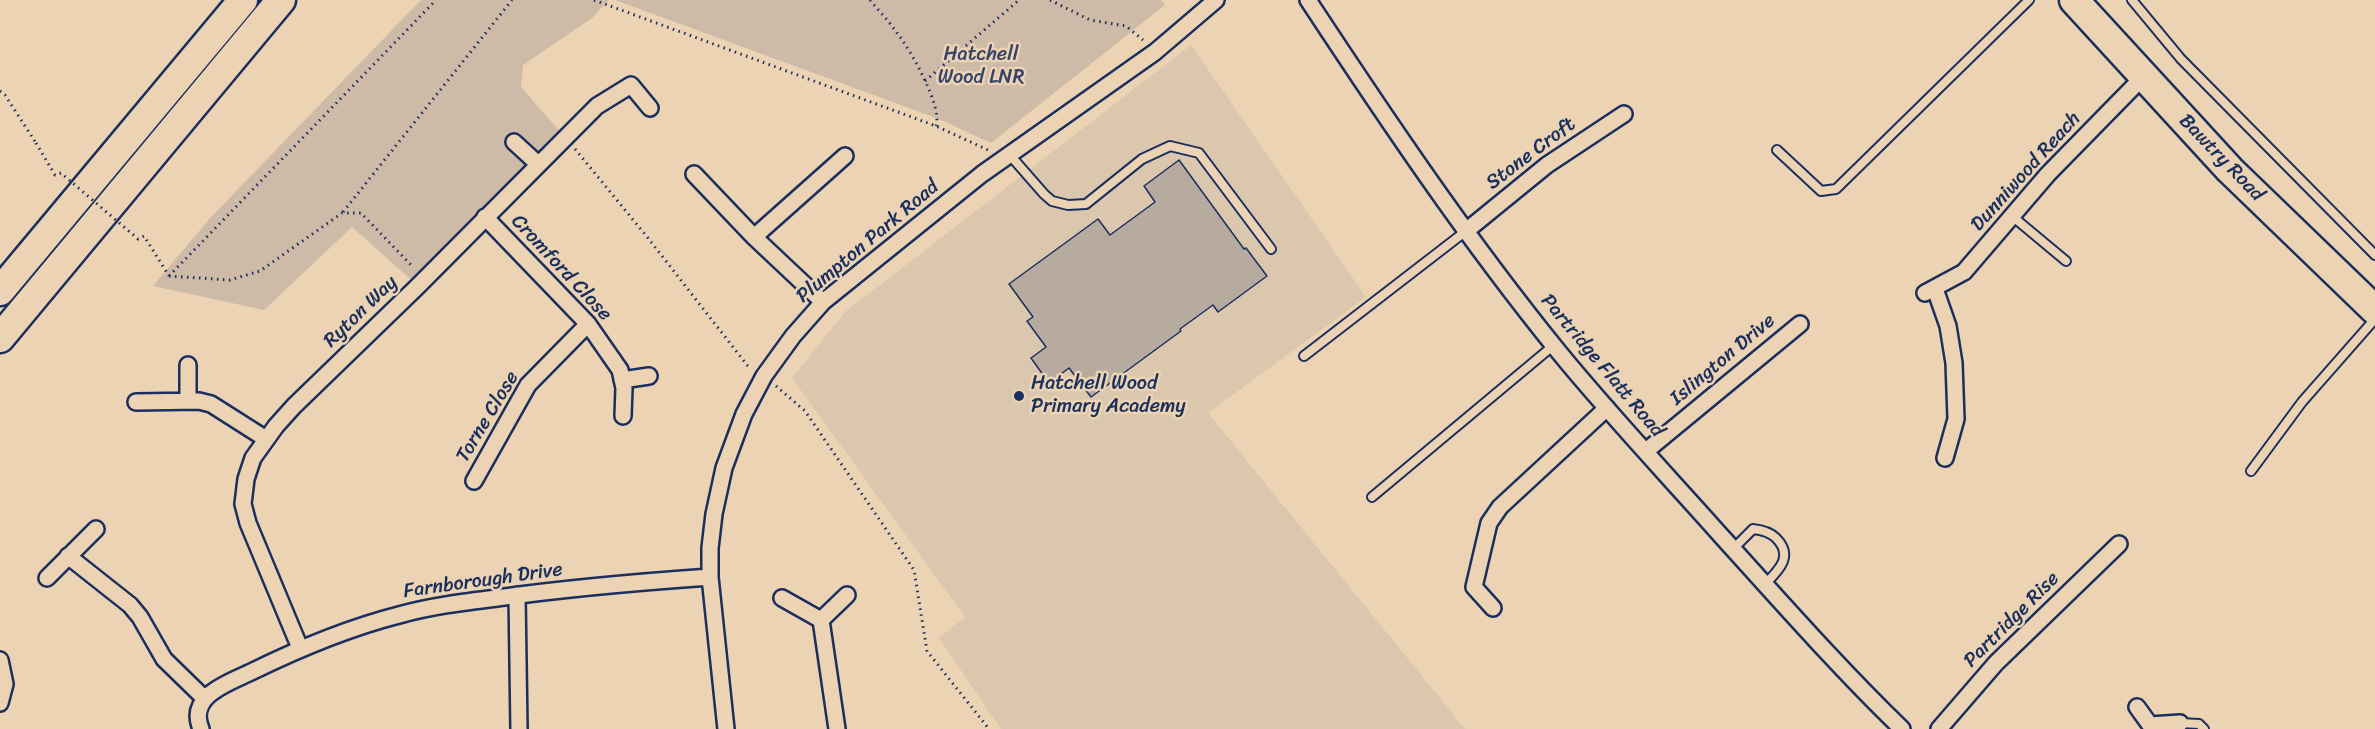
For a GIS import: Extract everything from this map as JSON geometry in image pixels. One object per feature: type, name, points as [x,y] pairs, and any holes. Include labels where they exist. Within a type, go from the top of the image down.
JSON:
[{"type":"highway","points":[[0,291],[243,0]]},
{"type":"highway","points":[[0,338],[281,0]]},
{"type":"highway","name":"Bawtry Road","points":[[2074,0],[2230,170],[2375,310]]},
{"type":"street","name":"Plumpton Park Road","points":[[726,729],[710,577],[714,514],[724,468],[744,414],[764,376],[793,336],[823,302],[1005,156],[1155,52],[1216,0]]},
{"type":"street","name":"Partridge Flatt Road","points":[[1308,0],[1388,123],[1466,231],[1554,345],[1733,549],[1862,690],[1902,729]]},
{"type":"street","name":"Dunniwood Reach","points":[[1945,458],[1956,419],[1954,363],[1948,326],[1930,291],[1964,272],[2048,174],[2143,77]]},
{"type":"street","name":"Ryton Way","points":[[300,648],[248,523],[243,504],[246,479],[253,458],[294,406],[597,106],[631,85],[650,108]]},
{"type":"street","name":"Stone Croft","points":[[1466,231],[1547,165],[1624,114]]},
{"type":"street","points":[[513,142],[538,164]]},
{"type":"street","points":[[754,237],[845,156]]},
{"type":"street","points":[[694,174],[754,237],[823,302]]},
{"type":"street","name":"Cromford Close","points":[[485,217],[588,324],[620,370],[623,416]]},
{"type":"street","name":"Torne Close","points":[[474,481],[528,385],[588,324]]},
{"type":"street","name":"Islington Drive","points":[[1646,451],[1800,324]]},
{"type":"street","points":[[188,365],[188,401]]},
{"type":"street","points":[[622,380],[649,376]]},
{"type":"street","points":[[136,402],[199,401],[211,404],[266,439]]},
{"type":"street","points":[[1492,608],[1474,587],[1488,523],[1500,507],[1607,408]]},
{"type":"street","points":[[47,578],[96,529]]},
{"type":"street","name":"Partridge Rise","points":[[1939,729],[1996,663],[2119,544]]},
{"type":"street","points":[[68,556],[130,605],[140,617],[164,659],[204,698],[197,713],[201,729]]},
{"type":"street","name":"Farnborough Drive","points":[[204,698],[218,688],[300,648],[398,615],[517,595],[710,577]]},
{"type":"street","points":[[517,595],[519,729]]},
{"type":"street","points":[[821,620],[847,595]]},
{"type":"street","points":[[782,598],[821,620]]},
{"type":"street","points":[[821,620],[837,729]]},
{"type":"street","points":[[0,660],[5,684],[0,703]]},
{"type":"street","points":[[2138,707],[2149,727],[2180,723]]},
{"type":"lane","points":[[1777,150],[1821,191],[1836,189],[2029,0]]},
{"type":"lane","points":[[2132,0],[2181,59],[2375,255]]},
{"type":"lane","points":[[1005,156],[1052,201],[1068,205],[1086,204],[1142,159],[1170,146],[1199,153],[1271,249]]},
{"type":"lane","points":[[2012,216],[2066,261]]},
{"type":"lane","points":[[1304,356],[1466,231]]},
{"type":"lane","points":[[2251,471],[2302,402],[2375,319]]},
{"type":"lane","points":[[1372,497],[1554,345]]},
{"type":"lane","points":[[1733,549],[1753,529],[1773,535],[1784,546],[1785,555],[1779,568],[1765,584]]},
{"type":"lane","points":[[2180,723],[2199,724],[2204,729]]},
{"type":"path","points":[[169,276],[436,0]]},
{"type":"path","points":[[169,276],[230,280],[260,271],[342,213],[512,0]]},
{"type":"path","points":[[594,0],[936,126],[1005,156]]},
{"type":"path","points":[[870,0],[898,34],[925,81],[939,119],[936,126]]},
{"type":"path","points":[[925,81],[1019,0]]},
{"type":"path","points":[[1050,0],[1090,20],[1126,26],[1155,52]]},
{"type":"path","points":[[0,91],[5,95],[55,175],[61,173],[138,239],[144,236],[169,276]]},
{"type":"path","points":[[565,137],[648,238],[747,365],[764,376],[805,411],[914,570],[927,651],[989,729]]},
{"type":"path","points":[[342,213],[361,213],[424,279]]},
{"type":"shaded area","name":"Hatchell Wood Primary Academy","points":[[1191,45],[1366,297],[1208,413],[1465,729],[1001,729],[939,638],[965,617],[792,378],[845,312]]},
{"type":"green space","points":[[421,0],[609,0],[592,18],[523,65],[521,87],[561,133],[418,286],[352,227],[264,310],[153,286],[212,216]]},
{"type":"green space","name":"Hatchell Wood LNR","points":[[615,0],[1161,0],[1165,5],[991,143],[939,119]]},
{"type":"building","points":[[1179,160],[1244,249],[1246,248],[1267,276],[1218,312],[1213,305],[1091,397],[1069,368],[1049,383],[1031,358],[1046,347],[1027,321],[1033,317],[1009,284],[1098,219],[1110,235],[1155,202],[1144,186]]},
{"type":"place","name":"Hatchell Wood Primary Academy","points":[[1019,396]]}]
